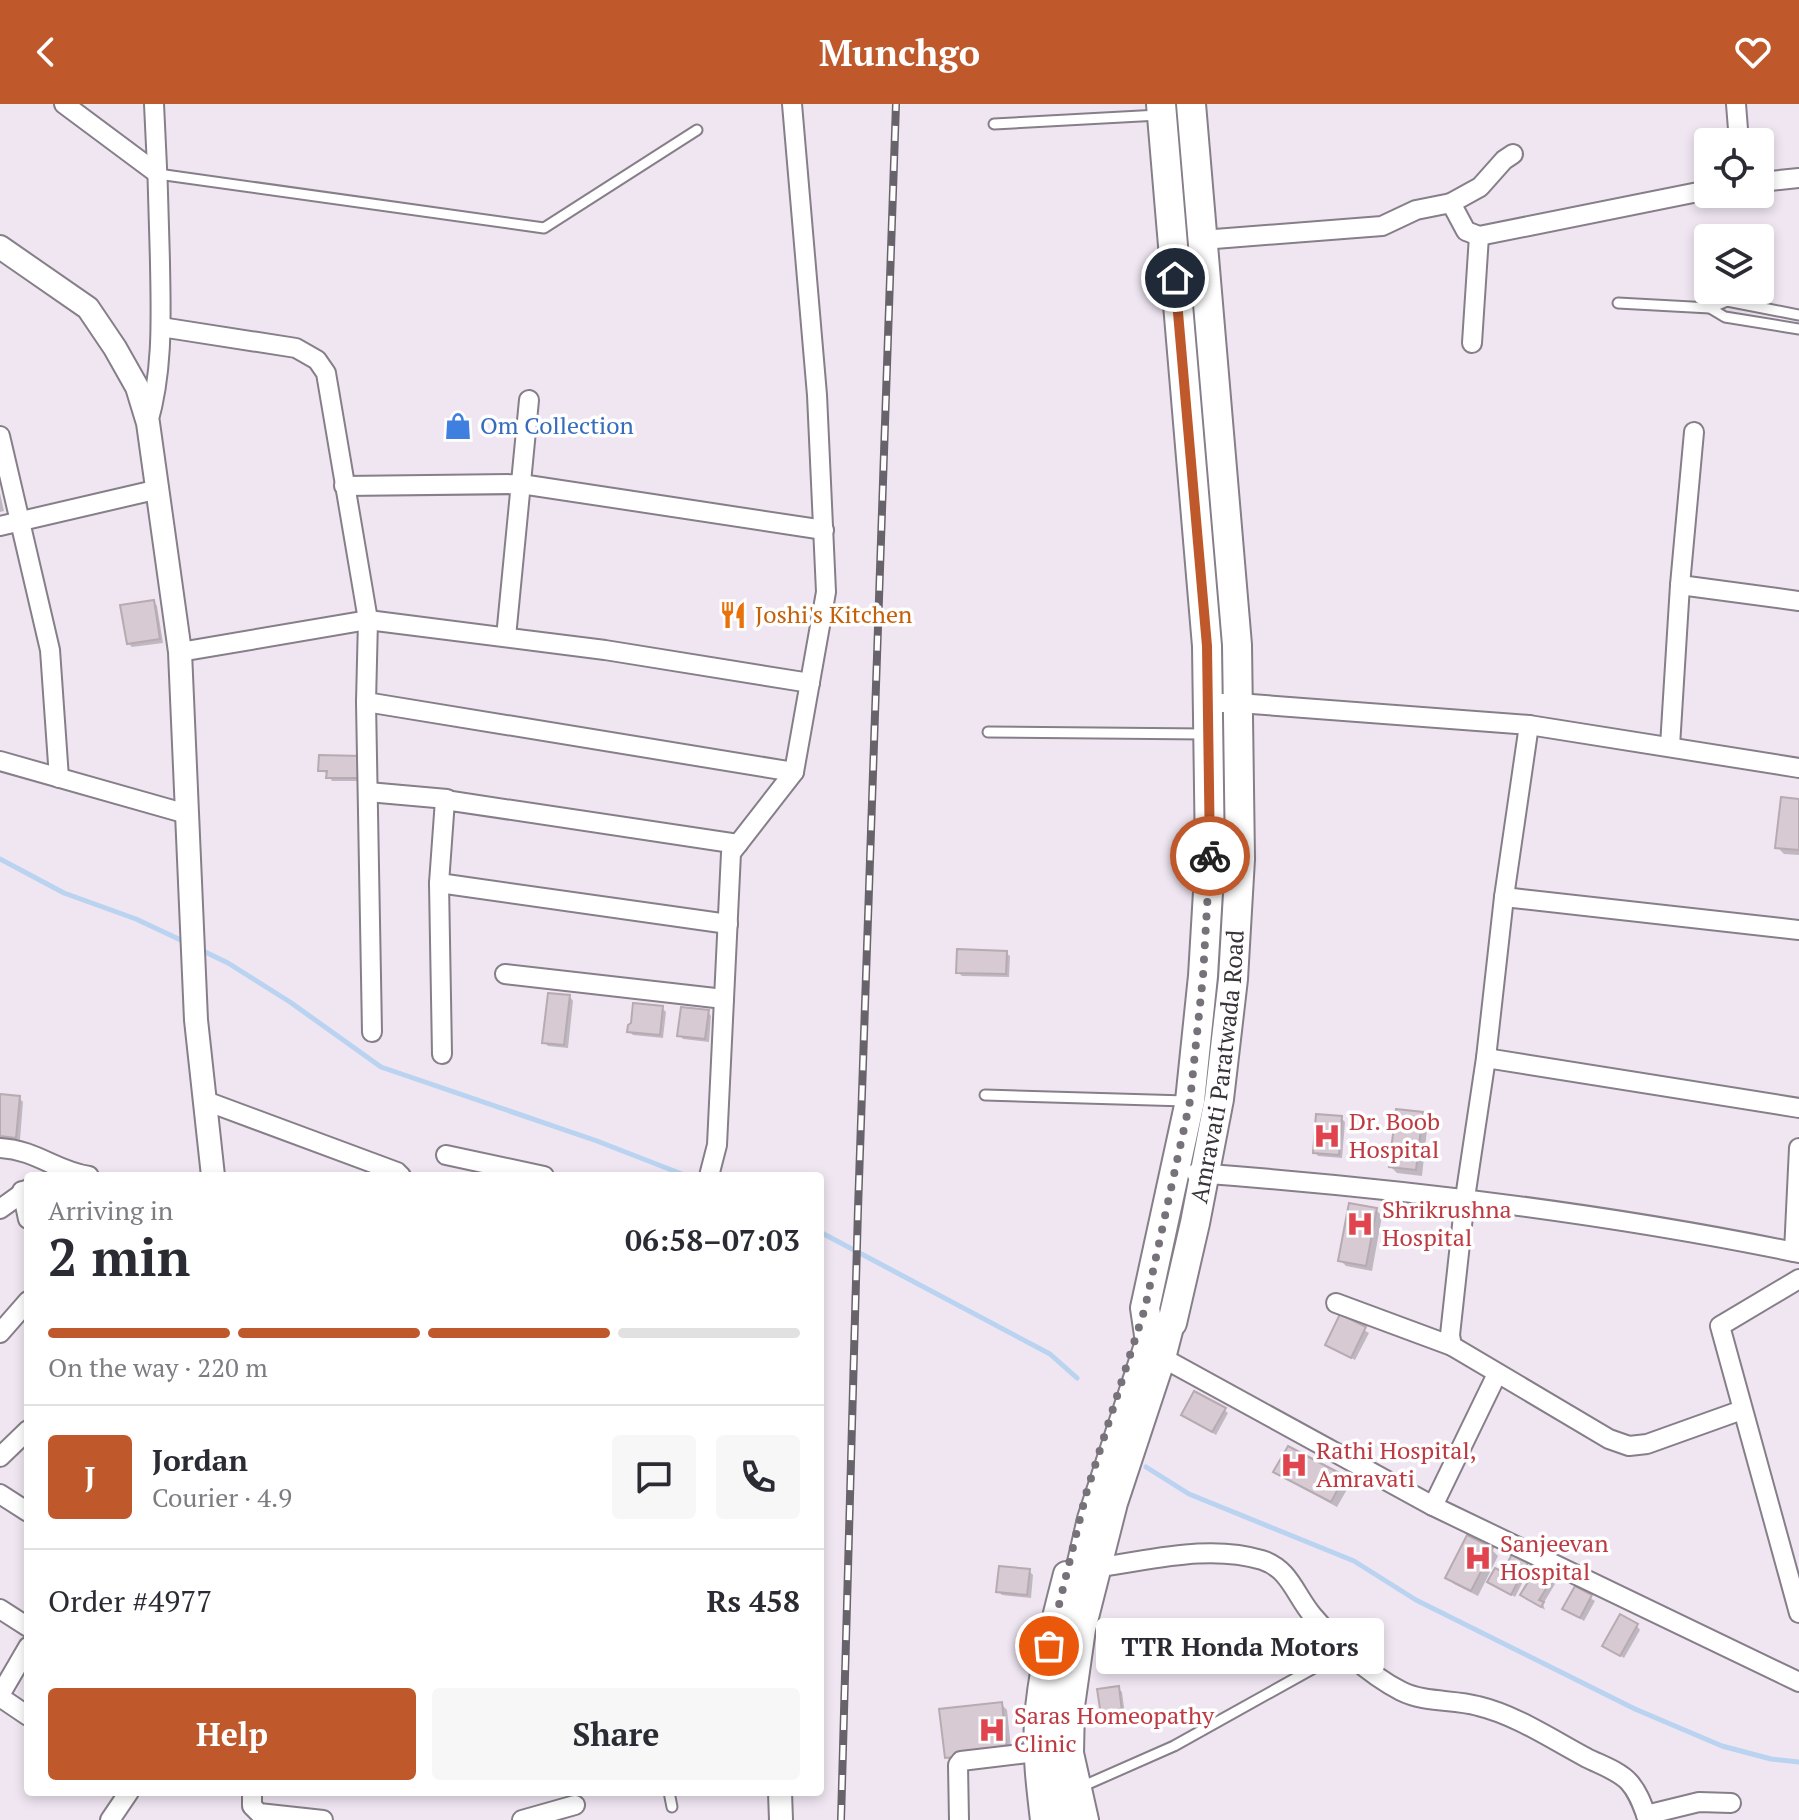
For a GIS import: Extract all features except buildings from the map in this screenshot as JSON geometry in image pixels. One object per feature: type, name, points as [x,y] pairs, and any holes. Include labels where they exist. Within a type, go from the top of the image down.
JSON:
[{"type":"main road","name":"Amravati Paratwada Road","points":[[1153,1352],[1172,1323],[1219,1099],[1233,979],[1240,859],[1237,645],[1191,104]]},
{"type":"main road","points":[[1043,1820],[1037,1718],[1053,1622],[1086,1494],[1145,1308],[1190,1101],[1203,976],[1210,858],[1207,646],[1162,109]]},
{"type":"main road","points":[[1086,1820],[1071,1753],[1072,1706],[1083,1629],[1153,1352],[1145,1308]]},
{"type":"main road","points":[[1065,1820],[1060,1803],[1054,1742],[1058,1667],[1092,1519],[1153,1352]]},
{"type":"street","points":[[64,104],[158,174]]},
{"type":"street","points":[[148,423],[157,383],[161,327],[154,104]]},
{"type":"street","points":[[710,1171],[717,1145],[731,853],[794,772],[826,592],[817,395],[792,104]]},
{"type":"street","points":[[1736,104],[1738,128]]},
{"type":"street","points":[[1202,240],[1382,226],[1416,210],[1451,203],[1480,187],[1513,154]]},
{"type":"street","points":[[1774,181],[1799,178]]},
{"type":"street","points":[[1451,203],[1466,231],[1479,236],[1694,193]]},
{"type":"street","points":[[1472,343],[1479,236]]},
{"type":"street","points":[[0,247],[88,308],[137,387],[148,423],[180,652],[196,1020],[212,1172]]},
{"type":"street","points":[[161,327],[296,348],[317,360],[326,373],[368,620],[366,702],[372,1032]]},
{"type":"street","points":[[506,637],[529,400]]},
{"type":"street","points":[[1670,746],[1694,432]]},
{"type":"street","points":[[0,436],[50,650],[59,778]]},
{"type":"street","points":[[344,486],[521,484],[824,530]]},
{"type":"street","points":[[0,526],[159,489]]},
{"type":"street","points":[[1680,585],[1799,601]]},
{"type":"street","points":[[180,652],[368,620],[605,650],[810,683]]},
{"type":"street","points":[[366,702],[794,772]]},
{"type":"street","points":[[1208,703],[1529,725],[1799,768]]},
{"type":"street","points":[[1452,1346],[1450,1335],[1465,1198],[1529,725]]},
{"type":"street","points":[[0,761],[187,814]]},
{"type":"street","points":[[368,792],[447,799],[738,844]]},
{"type":"street","points":[[442,1054],[439,883],[443,802],[447,799]]},
{"type":"street","points":[[439,883],[728,924]]},
{"type":"street","points":[[1504,897],[1799,930]]},
{"type":"street","points":[[505,974],[724,999]]},
{"type":"street","points":[[1486,1058],[1799,1108]]},
{"type":"street","points":[[203,1100],[397,1172]]},
{"type":"street","points":[[0,1148],[21,1149],[69,1172]]},
{"type":"street","points":[[1175,1171],[1465,1198],[1703,1233],[1796,1252],[1799,1148]]},
{"type":"street","points":[[446,1155],[525,1172]]},
{"type":"street","points":[[0,1209],[24,1191]]},
{"type":"street","points":[[1799,1279],[1720,1326],[1799,1613]]},
{"type":"street","points":[[1336,1303],[1452,1346],[1609,1439],[1629,1446],[1647,1444],[1742,1410]]},
{"type":"street","points":[[0,1333],[24,1306]]},
{"type":"street","points":[[1153,1352],[1433,1506],[1799,1682]]},
{"type":"street","points":[[1433,1506],[1497,1374]]},
{"type":"street","points":[[0,1457],[24,1434]]},
{"type":"street","points":[[0,1494],[24,1509]]},
{"type":"street","points":[[1099,1567],[1206,1553],[1235,1554],[1277,1565],[1312,1615],[1332,1637],[1353,1659],[1387,1683],[1420,1699],[1462,1702],[1495,1711],[1554,1740],[1627,1780],[1638,1793],[1647,1818],[1699,1802],[1731,1803]]},
{"type":"street","points":[[0,1609],[24,1624]]},
{"type":"street","points":[[24,1654],[0,1696],[24,1713]]},
{"type":"street","points":[[959,1820],[958,1765],[961,1761],[1037,1752]]},
{"type":"street","points":[[110,1820],[126,1796]]},
{"type":"street","points":[[780,1796],[781,1820]]},
{"type":"street","points":[[522,1820],[575,1806]]},
{"type":"street","points":[[252,1807],[323,1820]]},
{"type":"lane","points":[[994,124],[1162,109]]},
{"type":"lane","points":[[158,174],[544,228],[697,130]]},
{"type":"lane","points":[[1618,303],[1710,308],[1727,301],[1799,315]]},
{"type":"lane","points":[[1710,308],[1725,317],[1799,329]]},
{"type":"lane","points":[[988,732],[1208,734]]},
{"type":"lane","points":[[985,1095],[1190,1101]]},
{"type":"lane","points":[[1078,1789],[1174,1746],[1314,1668]]},
{"type":"lane","points":[[670,1796],[672,1807]]},
{"type":"waterway","points":[[0,859],[64,893],[136,919],[185,942]]},
{"type":"waterway","points":[[201,950],[290,1002],[381,1067],[597,1141],[677,1172]]},
{"type":"waterway","points":[[824,1234],[1050,1354],[1077,1378]]},
{"type":"waterway","points":[[1146,1467],[1189,1494],[1354,1561],[1416,1600],[1635,1709],[1722,1746],[1771,1759],[1799,1762]]},
{"type":"railway","points":[[841,1820],[858,1209],[896,104]]},
{"type":"way so far","points":[[1049,1646],[1086,1494],[1145,1308],[1190,1101],[1203,976],[1210,856]]},
{"type":"place","name":"Om Collection","points":[[458,426]]},
{"type":"place","name":"Joshi's Kitchen","points":[[733,615]]},
{"type":"place","name":"Dr. Boob Hospital","points":[[1327,1136]]},
{"type":"place","name":"Shrikrushna Hospital","points":[[1360,1224]]},
{"type":"place","name":"Rathi Hospital, Amravati","points":[[1294,1465]]},
{"type":"place","name":"Sanjeevan Hospital","points":[[1478,1558]]},
{"type":"place","name":"TTR Honda Motors","points":[[1049,1646]]},
{"type":"place","name":"Saras Homeopathy Clinic","points":[[992,1730]]},
{"type":"route","points":[[1175,278],[1207,646],[1210,856]]}]
